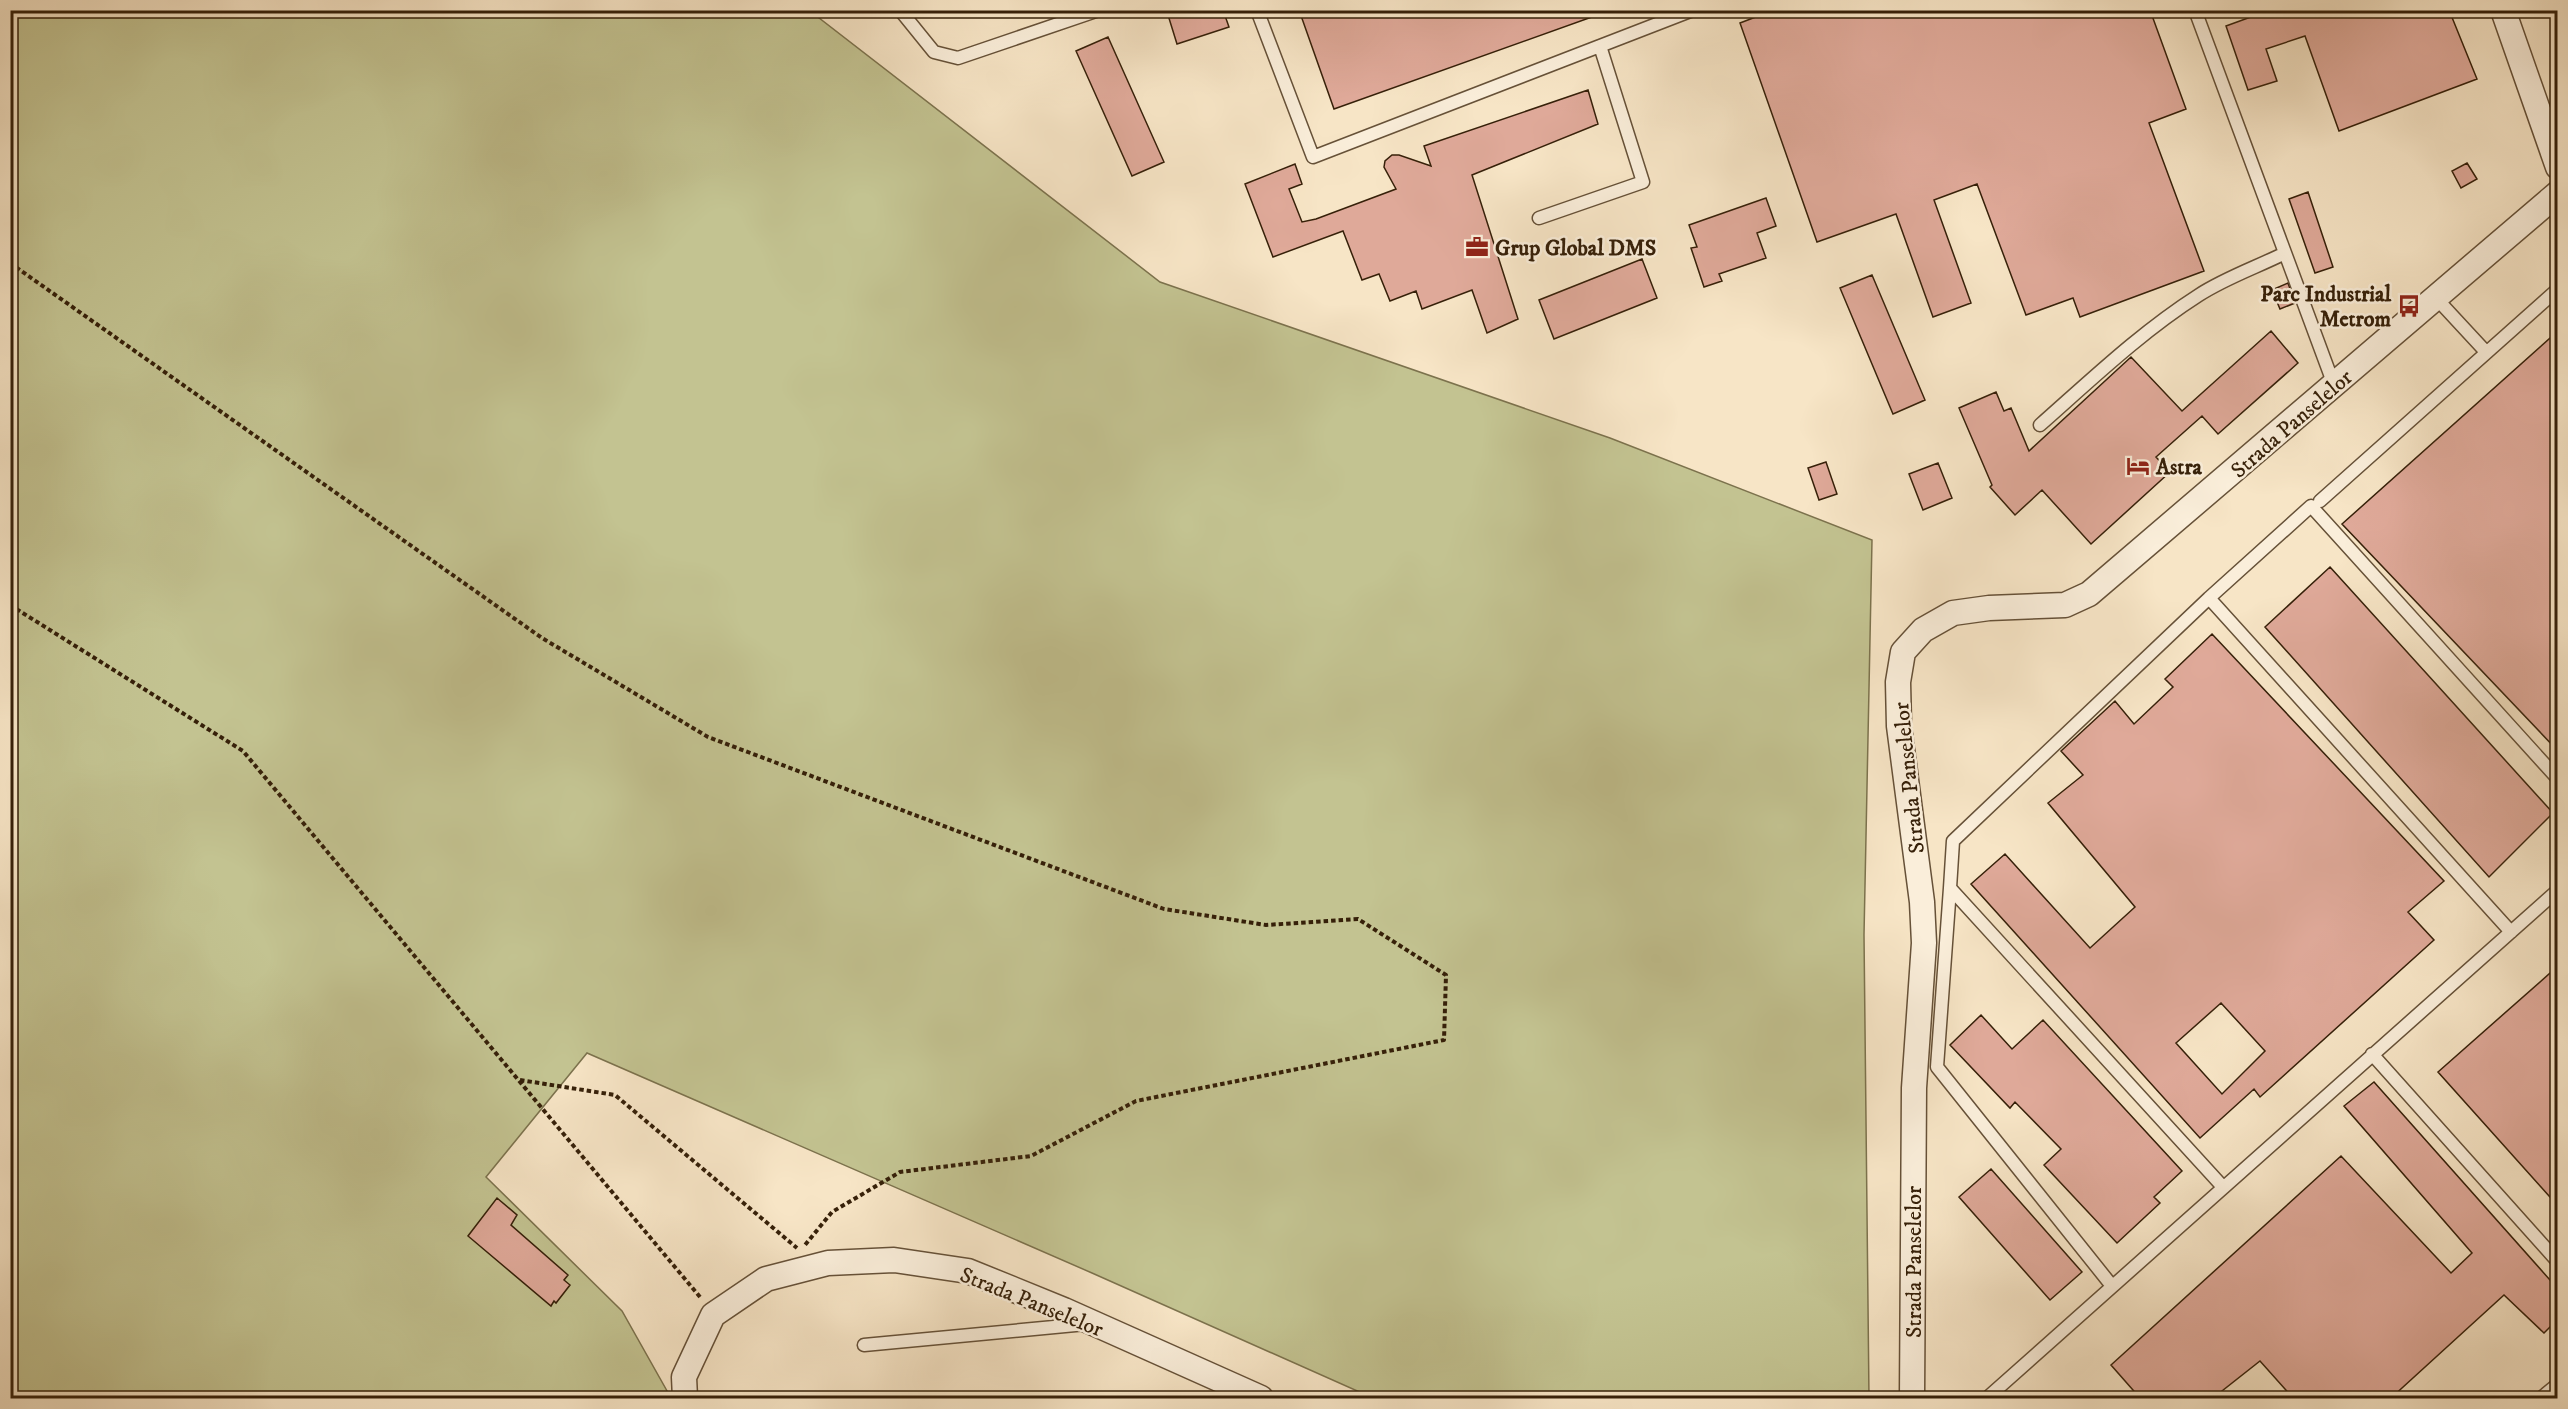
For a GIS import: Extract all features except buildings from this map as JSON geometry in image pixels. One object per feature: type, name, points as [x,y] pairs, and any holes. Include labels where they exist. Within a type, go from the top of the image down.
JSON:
[{"type":"street","points":[[2503,10],[2558,167]]},
{"type":"street","name":"Strada Panselelor","points":[[1912,1398],[1914,1088],[1924,943],[1922,902],[1899,726],[1898,682],[1904,652],[1923,630],[1953,613],[1989,608],[2065,605],[2089,594],[2558,193]]},
{"type":"street","name":"Strada Panselelor","points":[[713,1315],[766,1279],[828,1263],[894,1260],[968,1271],[1261,1398]]},
{"type":"street","points":[[685,1398],[684,1377],[713,1315]]},
{"type":"lane","points":[[900,10],[934,52],[958,58],[1092,12]]},
{"type":"lane","points":[[1257,10],[1313,157],[1693,10]]},
{"type":"lane","points":[[2195,10],[2334,385]]},
{"type":"lane","points":[[1539,218],[1643,182],[1600,46]]},
{"type":"lane","points":[[2040,425],[2115,357],[2170,315],[2201,294],[2285,253]]},
{"type":"lane","points":[[2320,501],[2558,289]]},
{"type":"lane","points":[[2436,298],[2486,352]]},
{"type":"lane","points":[[2112,1286],[1937,1067],[1953,841],[2208,598],[2311,506],[2558,779]]},
{"type":"lane","points":[[2208,598],[2511,932]]},
{"type":"lane","points":[[1950,888],[2223,1187]]},
{"type":"lane","points":[[1994,1396],[2112,1286],[2558,890]]},
{"type":"lane","points":[[2372,1054],[2558,1262]]},
{"type":"lane","points":[[864,1345],[1094,1324]]},
{"type":"lane","points":[[2541,1398],[2558,1384]]},
{"type":"path","points":[[10,263],[542,638],[708,737],[1164,909],[1266,925],[1358,919],[1446,975],[1444,1040],[1136,1101],[1031,1156],[900,1172],[832,1212],[800,1250],[615,1095],[520,1080]]},
{"type":"path","points":[[10,605],[243,751],[692,1286],[713,1315]]},
{"type":"green space","points":[[10,11],[810,11],[1160,282],[1610,438],[1872,540],[1864,935],[1869,1398],[1373,1398],[587,1053],[486,1177],[622,1311],[671,1398],[11,1398]]},
{"type":"place","name":"Grup Global DMS","points":[[1477,247]]},
{"type":"place","name":"Parc Industrial Metrom","points":[[2409,306]]},
{"type":"place","name":"Astra","points":[[2138,466]]}]
